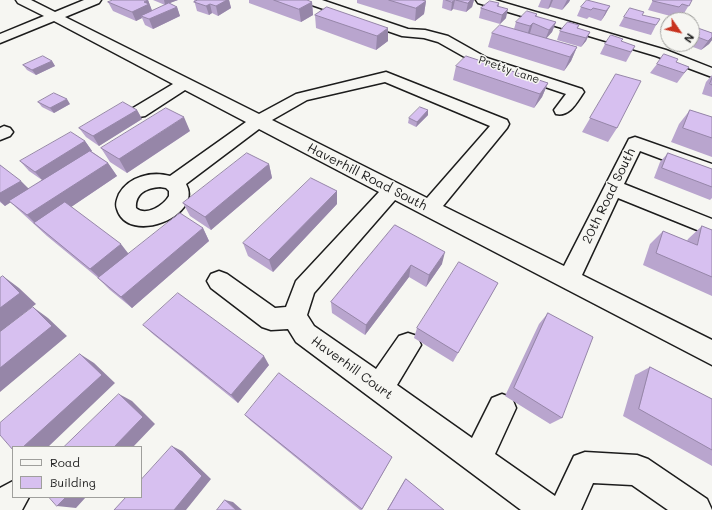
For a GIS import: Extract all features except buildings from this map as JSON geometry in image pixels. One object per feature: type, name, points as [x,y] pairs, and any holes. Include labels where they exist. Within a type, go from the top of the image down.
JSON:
[{"type":"street","name":"Haverhill Road South","points":[[22,0],[712,353]]},
{"type":"street","points":[[0,39],[95,0]]},
{"type":"street","name":"Pretty Lane","points":[[310,0],[407,33],[425,34],[443,39],[482,61],[576,92],[562,110]]},
{"type":"street","points":[[482,0],[661,53],[712,73]]},
{"type":"street","points":[[174,183],[258,121],[302,97],[386,77],[501,124],[430,209]]},
{"type":"street","points":[[139,112],[185,83]]},
{"type":"street","name":"20th Road South","points":[[568,280],[635,143],[712,171]]},
{"type":"street","points":[[614,188],[712,228]]},
{"type":"street","points":[[219,281],[271,319],[294,317],[304,288],[393,190]]},
{"type":"street","name":"Haverhill Court","points":[[294,317],[305,334],[547,510]]},
{"type":"street","points":[[379,388],[408,345]]},
{"type":"street","points":[[477,459],[502,408]]},
{"type":"street","points":[[565,510],[585,467],[637,470],[696,510]]},
{"type":"street","points":[[0,509],[12,498]]}]
